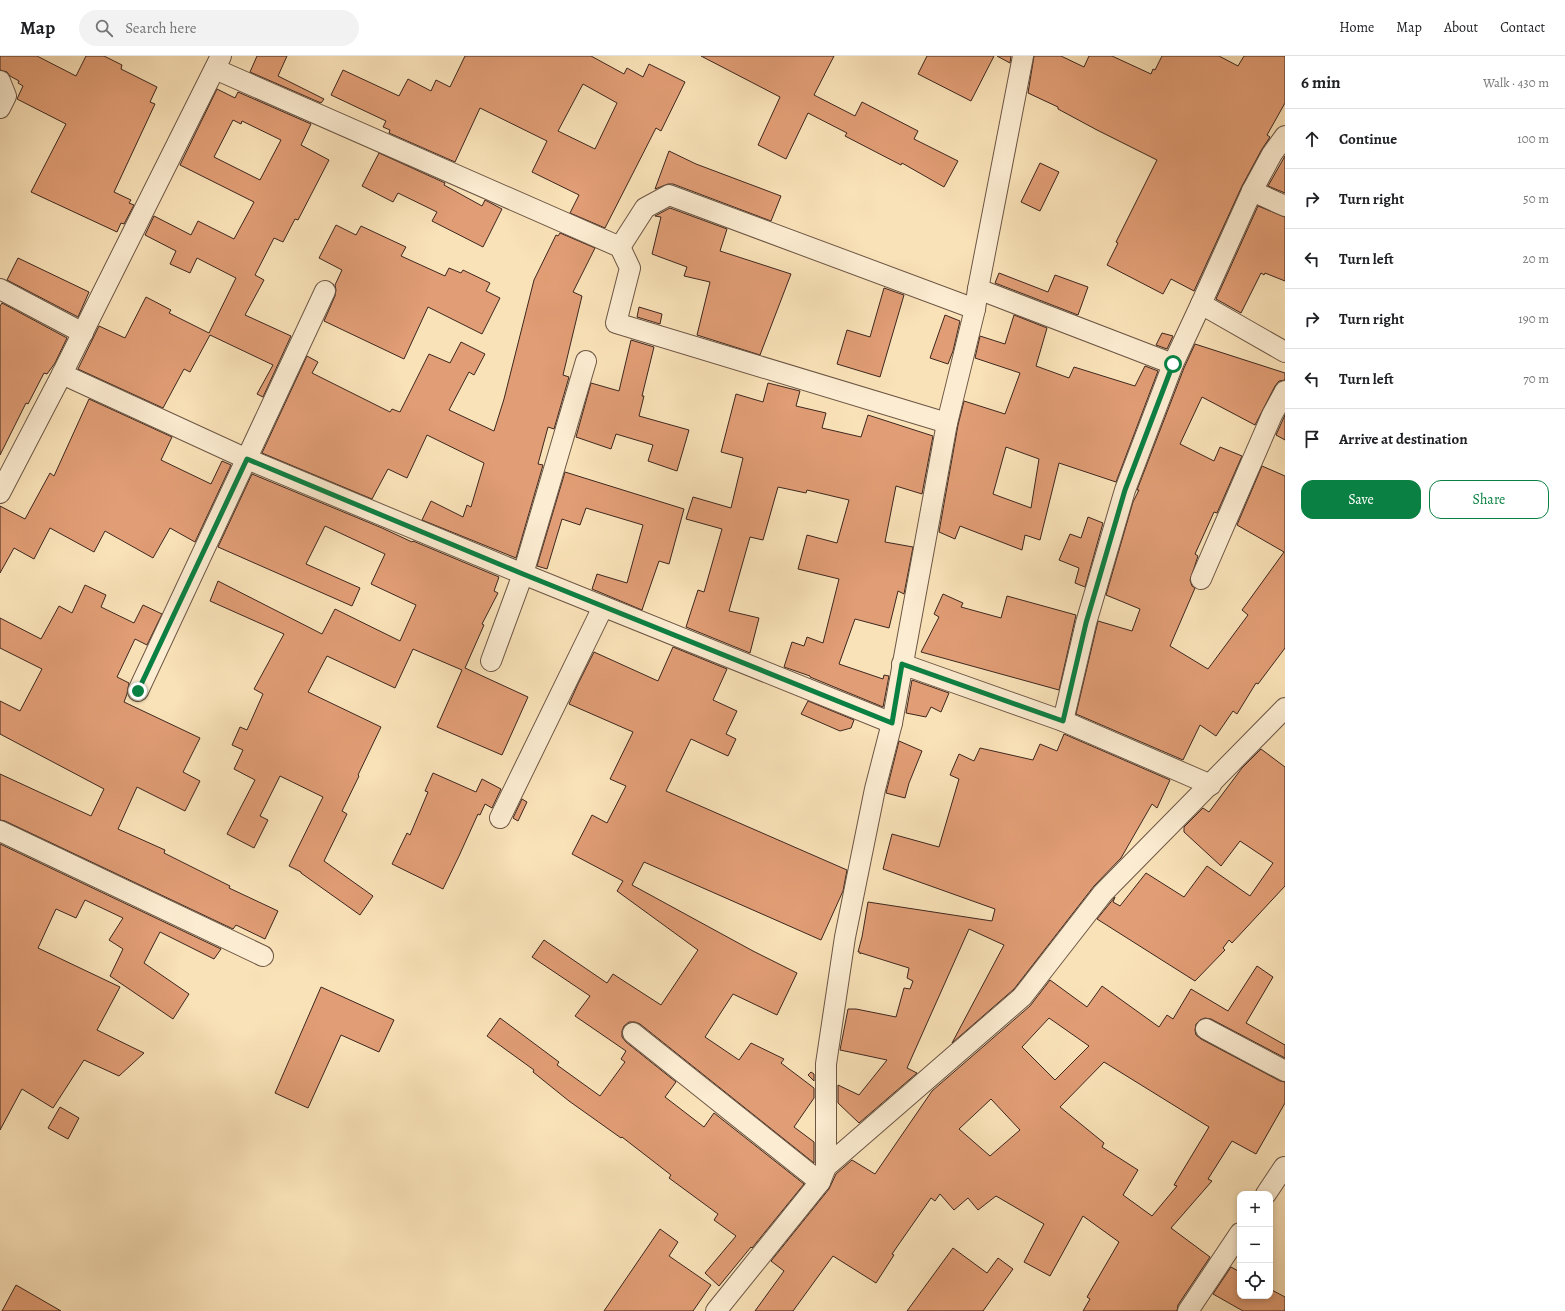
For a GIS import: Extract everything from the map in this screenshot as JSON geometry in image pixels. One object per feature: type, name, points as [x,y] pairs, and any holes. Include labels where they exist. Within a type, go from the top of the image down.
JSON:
[{"type":"street","points":[[823,1174],[826,1064],[847,929],[875,789],[892,723],[947,423],[975,310],[1023,56]]},
{"type":"street","points":[[0,493],[83,333],[218,63],[620,247],[630,268],[616,323],[947,423]]},
{"type":"street","points":[[0,80],[6,96],[0,108]]},
{"type":"street","points":[[1063,721],[1086,623],[1125,490],[1173,364],[1252,192],[1272,154],[1285,136]]},
{"type":"street","points":[[1252,192],[1285,206]]},
{"type":"street","points":[[620,247],[645,208],[669,195],[975,310]]},
{"type":"street","points":[[0,289],[83,333]]},
{"type":"street","points":[[978,289],[1173,364]]},
{"type":"street","points":[[138,691],[325,291]]},
{"type":"street","points":[[1201,304],[1285,352]]},
{"type":"street","points":[[491,661],[523,574],[586,361]]},
{"type":"street","points":[[62,374],[247,459],[603,607],[892,723]]},
{"type":"street","points":[[1201,579],[1272,415],[1285,391]]},
{"type":"street","points":[[500,818],[603,607]]},
{"type":"street","points":[[902,664],[1063,721],[1211,785]]},
{"type":"street","points":[[724,1308],[823,1174],[1022,997],[1103,893],[1211,785],[1285,708]]},
{"type":"street","points":[[0,831],[264,956]]},
{"type":"street","points":[[1206,1029],[1285,1071]]},
{"type":"street","points":[[633,1033],[823,1174]]},
{"type":"street","points":[[1268,1191],[1284,1167],[1285,1168]]},
{"type":"street","points":[[1188,1311],[1237,1238]]},
{"type":"building","points":[[0,56],[37,56],[76,76],[86,56],[104,56],[122,65],[121,69],[157,87],[150,102],[155,104],[114,192],[131,200],[129,203],[134,205],[124,224],[121,223],[117,232],[31,192],[66,124],[17,99],[23,86],[7,72],[0,70]]},
{"type":"building","points":[[257,56],[287,56],[278,76],[324,99],[321,103],[250,72]]},
{"type":"building","points":[[465,56],[591,56],[624,74],[627,68],[643,77],[649,64],[685,82],[661,131],[656,128],[605,228],[570,213],[579,195],[532,172],[547,141],[480,108],[455,162],[389,133],[390,130],[383,127],[386,121],[331,95],[343,70],[399,96],[408,79],[431,91],[436,80],[450,87]],"holes":[[[583,84],[617,103],[595,149],[558,131]]]},
{"type":"building","points":[[701,56],[834,56],[814,95],[855,116],[862,102],[918,131],[914,139],[958,161],[944,187],[902,163],[901,165],[845,136],[847,133],[808,113],[786,159],[758,145],[780,97]]},
{"type":"building","points":[[927,56],[994,56],[971,101],[918,74]]},
{"type":"building","points":[[997,56],[1011,56],[1010,63]]},
{"type":"building","points":[[1034,56],[1061,56],[1084,67],[1089,56],[1112,56],[1151,74],[1153,69],[1155,70],[1162,56],[1219,56],[1238,66],[1244,56],[1285,56],[1285,103],[1267,135],[1270,137],[1242,186],[1194,291],[1171,279],[1163,294],[1107,265],[1118,243],[1116,242],[1157,160],[1097,130],[1058,109],[1058,107],[1028,93]]},
{"type":"building","points":[[217,89],[235,98],[238,92],[311,124],[301,145],[329,160],[298,220],[295,219],[283,242],[274,238],[255,275],[264,280],[245,315],[291,336],[263,397],[257,394],[273,365],[210,335],[190,372],[184,369],[163,408],[78,369],[99,326],[125,338],[146,297],[171,310],[169,313],[209,333],[236,278],[197,258],[190,273],[170,264],[176,251],[145,235],[154,216],[191,235],[198,221],[234,239],[254,202],[180,165]],"holes":[[[233,120],[241,124],[242,121],[281,140],[260,180],[214,157]]]},
{"type":"building","points":[[669,151],[696,164],[781,196],[771,221],[673,184],[668,184],[655,189]]},
{"type":"building","points":[[379,153],[445,183],[444,185],[482,206],[485,200],[502,209],[483,247],[432,221],[437,212],[398,193],[393,202],[362,186]]},
{"type":"building","points":[[1285,156],[1285,193],[1268,186]]},
{"type":"building","points":[[1040,163],[1059,172],[1040,211],[1021,202]]},
{"type":"building","points":[[1258,206],[1285,217],[1285,281],[1265,273],[1264,275],[1261,273],[1241,313],[1216,299]]},
{"type":"building","points":[[670,208],[727,229],[720,251],[791,274],[760,355],[697,335],[710,282],[684,276],[687,267],[652,254],[661,217],[655,216]]},
{"type":"building","points":[[336,225],[356,235],[361,226],[406,247],[401,256],[445,276],[449,268],[461,273],[463,270],[490,283],[486,291],[500,298],[482,334],[428,307],[404,359],[324,321],[335,296],[335,285],[342,270],[319,258]]},
{"type":"building","points":[[560,233],[595,248],[573,292],[582,296],[563,375],[569,377],[554,429],[548,427],[538,464],[543,465],[516,558],[422,520],[431,501],[463,517],[467,505],[471,507],[484,463],[427,435],[407,478],[388,469],[372,499],[262,453],[307,356],[318,362],[312,373],[390,412],[392,409],[400,412],[429,354],[450,363],[461,342],[485,354],[474,375],[469,372],[449,410],[494,431],[504,399],[534,280],[556,235],[558,236]]},
{"type":"building","points":[[18,258],[89,292],[78,317],[7,280]]},
{"type":"building","points":[[999,273],[1048,292],[1055,275],[1088,287],[1078,315],[995,283]]},
{"type":"building","points":[[884,288],[904,295],[880,377],[837,364],[847,330],[870,337]]},
{"type":"building","points":[[2,303],[67,338],[55,363],[47,374],[44,373],[28,404],[26,403],[0,455],[0,306]]},
{"type":"building","points":[[639,307],[662,314],[660,324],[637,317]]},
{"type":"building","points":[[945,315],[960,321],[953,351],[948,364],[930,358]]},
{"type":"building","points":[[1014,315],[1047,328],[1036,366],[1069,378],[1074,367],[1135,386],[1145,366],[1158,371],[1116,482],[1059,463],[1040,540],[1025,535],[1022,550],[960,526],[955,539],[939,532],[958,425],[964,401],[1005,414],[1020,373],[975,358],[980,336],[1005,344]],"holes":[[[1006,447],[1039,459],[1031,508],[993,494]]]},
{"type":"building","points":[[1162,333],[1173,336],[1167,349],[1156,345]]},
{"type":"building","points":[[631,340],[654,347],[642,396],[644,396],[639,416],[689,430],[677,471],[648,461],[653,445],[616,434],[611,449],[576,437],[591,383],[619,391]]},
{"type":"building","points":[[1195,344],[1285,373],[1285,380],[1279,381],[1275,386],[1255,425],[1202,397],[1180,444],[1214,461],[1220,447],[1242,456],[1217,513],[1214,512],[1195,554],[1198,556],[1190,580],[1192,586],[1195,588],[1170,646],[1208,669],[1248,615],[1242,610],[1284,552],[1237,525],[1262,466],[1285,476],[1285,648],[1258,684],[1256,683],[1237,714],[1233,711],[1216,736],[1200,725],[1183,760],[1076,714],[1098,621],[1132,631],[1140,609],[1106,595],[1133,502],[1139,490],[1137,490],[1184,368]]},
{"type":"building","points":[[768,383],[800,391],[796,406],[826,413],[822,428],[861,437],[868,415],[933,436],[922,494],[896,486],[885,542],[913,547],[904,594],[898,591],[889,628],[855,619],[839,664],[883,679],[884,675],[889,676],[883,707],[810,676],[784,667],[792,642],[804,646],[807,637],[823,643],[839,579],[798,569],[807,535],[837,543],[849,500],[807,490],[806,493],[778,487],[763,540],[750,537],[729,611],[759,618],[750,653],[686,627],[698,590],[704,592],[722,529],[686,519],[693,497],[731,508],[743,458],[721,452],[736,394],[763,402]]},
{"type":"building","points":[[89,399],[172,437],[161,460],[211,484],[222,461],[231,465],[195,542],[170,528],[153,558],[105,531],[94,552],[50,528],[34,559],[14,548],[0,573],[0,506],[25,519],[50,473],[54,476]]},
{"type":"building","points":[[1285,415],[1285,440],[1276,435]]},
{"type":"building","points":[[565,472],[684,509],[669,564],[659,561],[642,610],[592,589],[597,574],[627,583],[643,525],[586,508],[580,525],[562,519],[547,569],[537,566]]},
{"type":"building","points":[[252,474],[499,577],[494,591],[498,593],[482,624],[484,625],[465,668],[528,697],[502,755],[437,727],[462,670],[413,649],[395,688],[327,656],[308,692],[381,727],[342,811],[347,814],[324,861],[373,896],[360,915],[301,872],[289,866],[323,797],[280,776],[260,816],[268,820],[254,848],[227,834],[255,780],[234,769],[243,750],[232,745],[240,727],[247,730],[263,694],[254,689],[284,634],[210,601],[218,581],[322,634],[335,609],[400,641],[416,605],[371,584],[385,554],[325,526],[306,564],[360,588],[352,606],[218,547]]},
{"type":"building","points":[[1088,517],[1103,523],[1085,587],[1075,583],[1079,568],[1059,560],[1070,534],[1081,538]]},
{"type":"building","points":[[85,585],[106,595],[101,607],[134,623],[143,605],[162,614],[147,645],[135,639],[117,677],[129,683],[124,702],[200,738],[183,772],[200,781],[185,811],[137,787],[118,829],[165,850],[164,853],[230,886],[229,888],[278,911],[265,939],[236,925],[233,929],[5,821],[0,820],[0,774],[91,816],[104,789],[0,734],[0,701],[20,711],[42,669],[0,648],[0,618],[41,639],[59,606],[72,613]]},
{"type":"building","points":[[943,594],[963,603],[961,607],[1001,618],[1007,596],[1076,615],[1059,690],[921,652],[939,617],[934,614]]},
{"type":"building","points":[[673,647],[727,669],[713,700],[737,711],[726,734],[736,739],[728,756],[691,739],[666,791],[847,870],[843,891],[821,940],[644,862],[632,885],[753,951],[797,973],[777,1015],[733,994],[705,1037],[739,1060],[751,1043],[784,1059],[781,1063],[814,1088],[814,1098],[794,1127],[814,1142],[814,1163],[640,1024],[629,1022],[624,1026],[622,1031],[622,1037],[626,1042],[676,1082],[665,1097],[704,1127],[714,1113],[804,1184],[719,1286],[705,1273],[736,1236],[714,1220],[718,1214],[669,1178],[671,1175],[622,1137],[621,1138],[569,1101],[533,1072],[534,1070],[487,1036],[500,1018],[559,1062],[557,1065],[600,1096],[625,1062],[621,1059],[626,1051],[575,1016],[590,996],[532,957],[544,940],[607,983],[613,974],[661,1005],[698,950],[617,891],[623,881],[572,854],[592,815],[607,823],[626,786],[610,779],[633,732],[569,704],[578,684],[594,652],[658,681]]},
{"type":"building","points":[[912,680],[949,693],[941,712],[931,707],[926,717],[906,713]]},
{"type":"building","points":[[808,701],[854,720],[851,728],[840,731],[801,714]]},
{"type":"building","points":[[1064,734],[1170,780],[1157,808],[1152,804],[1121,858],[1094,886],[1014,989],[952,1043],[1004,945],[969,929],[907,1068],[917,1073],[859,1123],[838,1103],[838,1085],[859,1095],[887,1060],[840,1050],[848,1009],[856,1009],[896,1017],[904,988],[910,989],[913,981],[907,978],[909,968],[861,953],[860,954],[860,952],[858,952],[868,902],[992,921],[995,909],[883,869],[892,834],[939,847],[959,779],[950,775],[959,754],[974,761],[980,748],[1033,760],[1040,744],[1057,751]]},
{"type":"building","points":[[899,741],[922,751],[909,783],[905,798],[886,793]]},
{"type":"building","points":[[1261,749],[1285,767],[1285,886],[1232,943],[1229,940],[1223,948],[1225,950],[1195,981],[1097,919],[1115,897],[1113,902],[1120,906],[1146,873],[1184,897],[1207,866],[1250,896],[1273,863],[1240,841],[1221,866],[1184,832],[1184,827],[1203,808],[1209,812],[1242,768]]},
{"type":"building","points":[[433,773],[476,792],[482,779],[501,789],[492,808],[485,804],[480,815],[478,814],[443,889],[392,864],[407,833],[410,835],[428,792],[425,791]]},
{"type":"building","points":[[522,799],[527,802],[518,821],[513,818]]},
{"type":"building","points":[[0,844],[221,949],[214,959],[160,932],[144,963],[189,994],[173,1019],[110,976],[123,949],[109,940],[123,918],[85,900],[76,918],[56,909],[38,948],[120,987],[97,1030],[144,1053],[119,1076],[84,1060],[53,1108],[22,1089],[0,1130]]},
{"type":"building","points":[[1257,966],[1273,977],[1246,1023],[1285,1045],[1285,1058],[1211,1019],[1205,1018],[1200,1020],[1196,1024],[1195,1030],[1196,1035],[1201,1039],[1280,1081],[1285,1082],[1285,1103],[1256,1154],[1232,1141],[1208,1179],[1212,1181],[1171,1228],[1210,1257],[1178,1305],[1177,1311],[1083,1311],[1090,1299],[1087,1297],[1119,1242],[1083,1216],[1050,1276],[1024,1262],[1044,1224],[996,1196],[978,1210],[968,1198],[954,1210],[940,1194],[935,1201],[931,1198],[892,1254],[894,1255],[876,1283],[833,1256],[793,1311],[755,1311],[784,1271],[771,1261],[829,1189],[836,1174],[852,1160],[875,1174],[932,1091],[1030,1006],[1050,980],[1087,1007],[1102,986],[1159,1027],[1167,1015],[1173,1019],[1191,989],[1228,1011]],"holes":[[[1049,1018],[1089,1046],[1055,1080],[1022,1047]],[[1104,1062],[1209,1127],[1174,1185],[1177,1186],[1152,1216],[1123,1195],[1138,1170],[1102,1147],[1104,1143],[1060,1107]],[[991,1099],[1020,1130],[990,1156],[959,1129]]]},
{"type":"building","points":[[321,987],[394,1020],[379,1052],[341,1035],[308,1108],[275,1093]]},
{"type":"building","points":[[811,1072],[814,1074],[814,1081],[808,1075]]},
{"type":"building","points":[[60,1107],[79,1118],[68,1139],[48,1128]]},
{"type":"building","points":[[660,1229],[678,1242],[669,1256],[711,1285],[693,1311],[604,1311]]},
{"type":"building","points":[[953,1248],[987,1273],[998,1258],[1013,1269],[983,1311],[907,1311]]},
{"type":"building","points":[[1231,1267],[1237,1270],[1237,1299],[1273,1299],[1273,1291],[1285,1297],[1285,1311],[1243,1311],[1213,1294]]},
{"type":"building","points":[[16,1285],[61,1311],[2,1311]]},
{"type":"route","points":[[138,691],[247,459],[523,574],[892,723],[902,664],[1063,721],[1086,623],[1125,490],[1173,364]]}]
